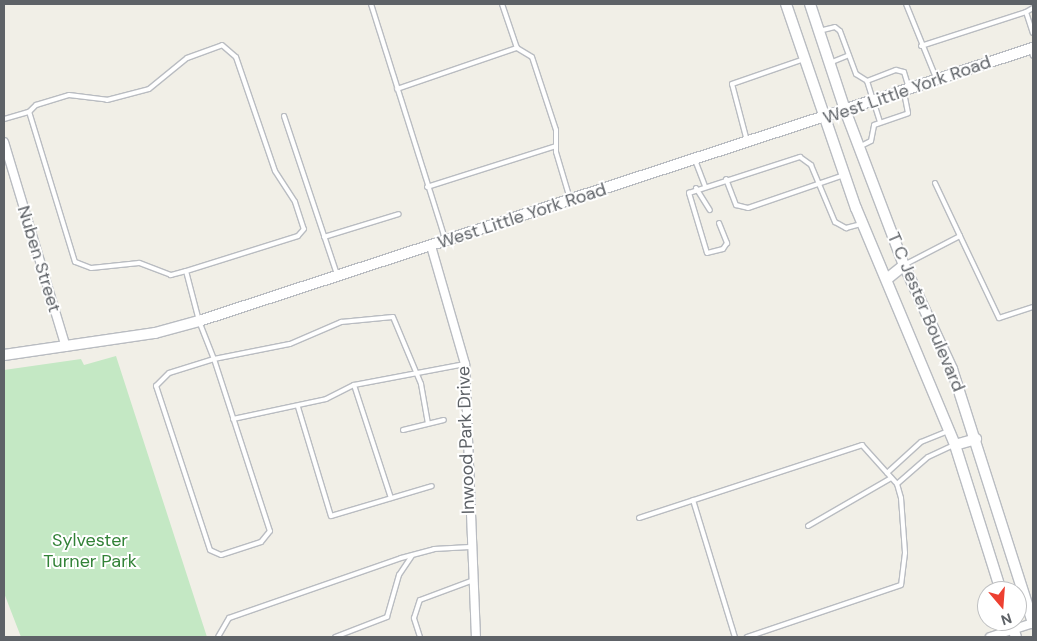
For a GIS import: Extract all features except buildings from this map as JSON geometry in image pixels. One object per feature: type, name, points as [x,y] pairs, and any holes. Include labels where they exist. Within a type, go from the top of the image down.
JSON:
[{"type":"main road","name":"T C Jester Boulevard","points":[[786,4],[844,175],[956,445],[999,581]]},
{"type":"main road","name":"T C Jester Boulevard","points":[[810,4],[845,110],[904,265],[952,368],[1033,623]]},
{"type":"main road","name":"West Little York Road","points":[[4,356],[155,333],[199,320],[748,143],[906,89],[1033,51]]},
{"type":"main road","points":[[887,279],[904,265]]},
{"type":"main road","points":[[956,445],[976,439]]},
{"type":"street","name":"Nuben Street","points":[[4,142],[66,347]]},
{"type":"street","name":"Inwood Park Drive","points":[[431,246],[466,364],[471,581],[476,637]]},
{"type":"street","points":[[990,637],[1007,631]]},
{"type":"lane","points":[[371,4],[445,241]]},
{"type":"lane","points":[[502,4],[517,48],[532,56],[556,130],[556,146],[570,199]]},
{"type":"lane","points":[[906,4],[936,80]]},
{"type":"lane","points":[[921,46],[1026,12],[1033,8]]},
{"type":"lane","points":[[1026,12],[1033,33]]},
{"type":"lane","points":[[819,31],[835,27],[840,30],[856,74],[867,81],[880,122]]},
{"type":"lane","points":[[4,119],[29,112],[36,105],[70,95],[107,100],[149,89],[204,50],[222,45],[231,49],[275,171],[295,202],[304,229],[298,236],[171,275],[139,263],[91,268],[74,262],[29,112]]},
{"type":"lane","points":[[397,89],[517,48]]},
{"type":"lane","points":[[829,63],[849,55]]},
{"type":"lane","points":[[748,143],[732,84],[804,58]]},
{"type":"lane","points":[[859,147],[871,141],[871,130],[880,122],[908,113],[904,72],[896,70],[867,81]]},
{"type":"lane","points":[[284,116],[337,276]]},
{"type":"lane","points":[[427,187],[556,146]]},
{"type":"lane","points":[[719,223],[728,243],[723,249],[707,253],[688,199],[696,188],[800,157],[811,165],[840,227],[863,223]]},
{"type":"lane","points":[[695,159],[705,186]]},
{"type":"lane","points":[[726,179],[742,208],[819,185],[844,175]]},
{"type":"lane","points":[[936,183],[999,318],[1033,307]]},
{"type":"lane","points":[[696,188],[710,210]]},
{"type":"lane","points":[[324,237],[399,214]]},
{"type":"lane","points":[[904,265],[960,236]]},
{"type":"lane","points":[[186,271],[199,320],[214,359],[270,531],[261,542],[221,555],[210,550],[156,386],[168,373],[214,359],[290,344],[341,322],[379,316],[393,317],[416,373],[428,423]]},
{"type":"lane","points":[[233,420],[298,407],[354,385],[466,364]]},
{"type":"lane","points":[[354,385],[391,498]]},
{"type":"lane","points":[[298,407],[331,516],[432,486]]},
{"type":"lane","points":[[403,430],[444,420]]},
{"type":"lane","points":[[887,473],[921,442],[950,430]]},
{"type":"lane","points":[[639,518],[862,445],[897,484],[905,552],[901,585],[747,637]]},
{"type":"lane","points":[[897,484],[928,457],[956,445]]},
{"type":"lane","points":[[808,526],[891,478]]},
{"type":"lane","points":[[693,500],[735,637]]},
{"type":"lane","points":[[218,637],[229,618],[434,549],[470,547]]},
{"type":"lane","points":[[335,637],[387,617],[399,575],[412,556]]},
{"type":"lane","points":[[420,637],[414,618],[420,600],[471,581]]},
{"type":"green space","name":"Sylvester Turner Park","points":[[116,356],[207,637],[21,637],[4,593],[4,370],[81,359],[84,365]]}]
